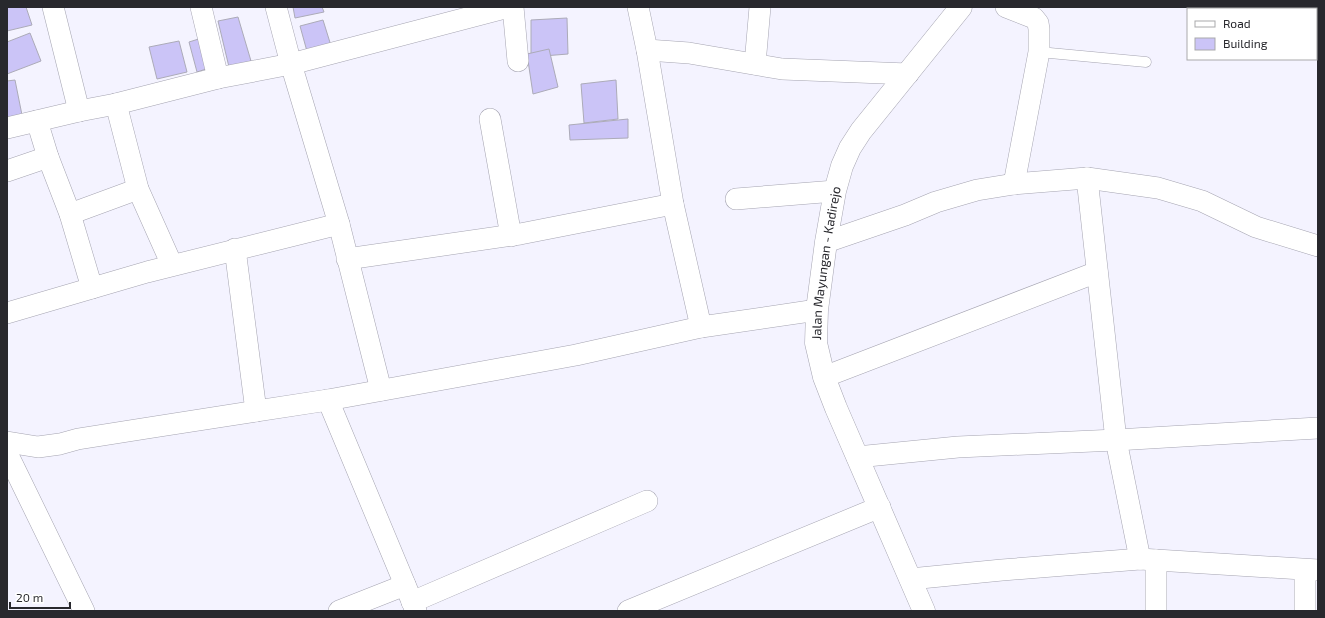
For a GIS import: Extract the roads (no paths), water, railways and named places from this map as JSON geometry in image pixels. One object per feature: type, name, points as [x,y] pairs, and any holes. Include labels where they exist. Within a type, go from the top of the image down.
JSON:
[{"type":"main road","name":"Jalan Mayungan - Kadirejo","points":[[924,611],[824,377],[816,343],[817,310],[826,242],[835,191],[842,166],[850,148],[861,131],[961,7]]},
{"type":"street","points":[[53,7],[79,111]]},
{"type":"street","points":[[201,7],[218,78]]},
{"type":"street","points":[[276,7],[291,64],[339,224],[381,390]]},
{"type":"street","points":[[7,128],[116,104],[218,78],[291,64],[508,7]]},
{"type":"street","points":[[513,7],[518,61]]},
{"type":"street","points":[[638,7],[647,50],[673,204],[701,327]]},
{"type":"street","points":[[756,64],[760,7]]},
{"type":"street","points":[[1006,7],[1034,18],[1040,29],[1039,52],[1014,184]]},
{"type":"street","points":[[647,50],[689,53],[782,69],[908,74]]},
{"type":"street","points":[[116,104],[138,189],[172,265]]},
{"type":"street","points":[[490,119],[511,236]]},
{"type":"street","points":[[37,121],[48,157],[70,214],[92,288]]},
{"type":"street","points":[[7,171],[48,157]]},
{"type":"street","points":[[1087,178],[1116,440],[1148,560],[1156,611]]},
{"type":"street","points":[[826,242],[905,215],[936,202],[977,190],[1014,184],[1087,178],[1158,188],[1195,198],[1256,227],[1318,246]]},
{"type":"street","points":[[70,214],[138,189]]},
{"type":"street","points":[[736,199],[835,191]]},
{"type":"street","points":[[347,259],[511,236],[673,204]]},
{"type":"street","points":[[7,313],[172,265],[339,224]]},
{"type":"street","points":[[235,250],[256,411]]},
{"type":"street","points":[[824,377],[1098,272]]},
{"type":"street","points":[[7,442],[38,447],[60,444],[78,439],[328,400],[576,355],[701,327],[817,310]]},
{"type":"street","points":[[328,400],[411,599]]},
{"type":"street","points":[[857,457],[958,447],[1116,440],[1318,428]]},
{"type":"street","points":[[7,453],[84,611]]},
{"type":"street","points":[[339,611],[411,599],[647,501]]},
{"type":"street","points":[[628,611],[880,507]]},
{"type":"street","points":[[910,579],[1002,570],[1148,560],[1312,570],[1305,611]]},
{"type":"lane","points":[[1039,52],[1146,62]]}]
